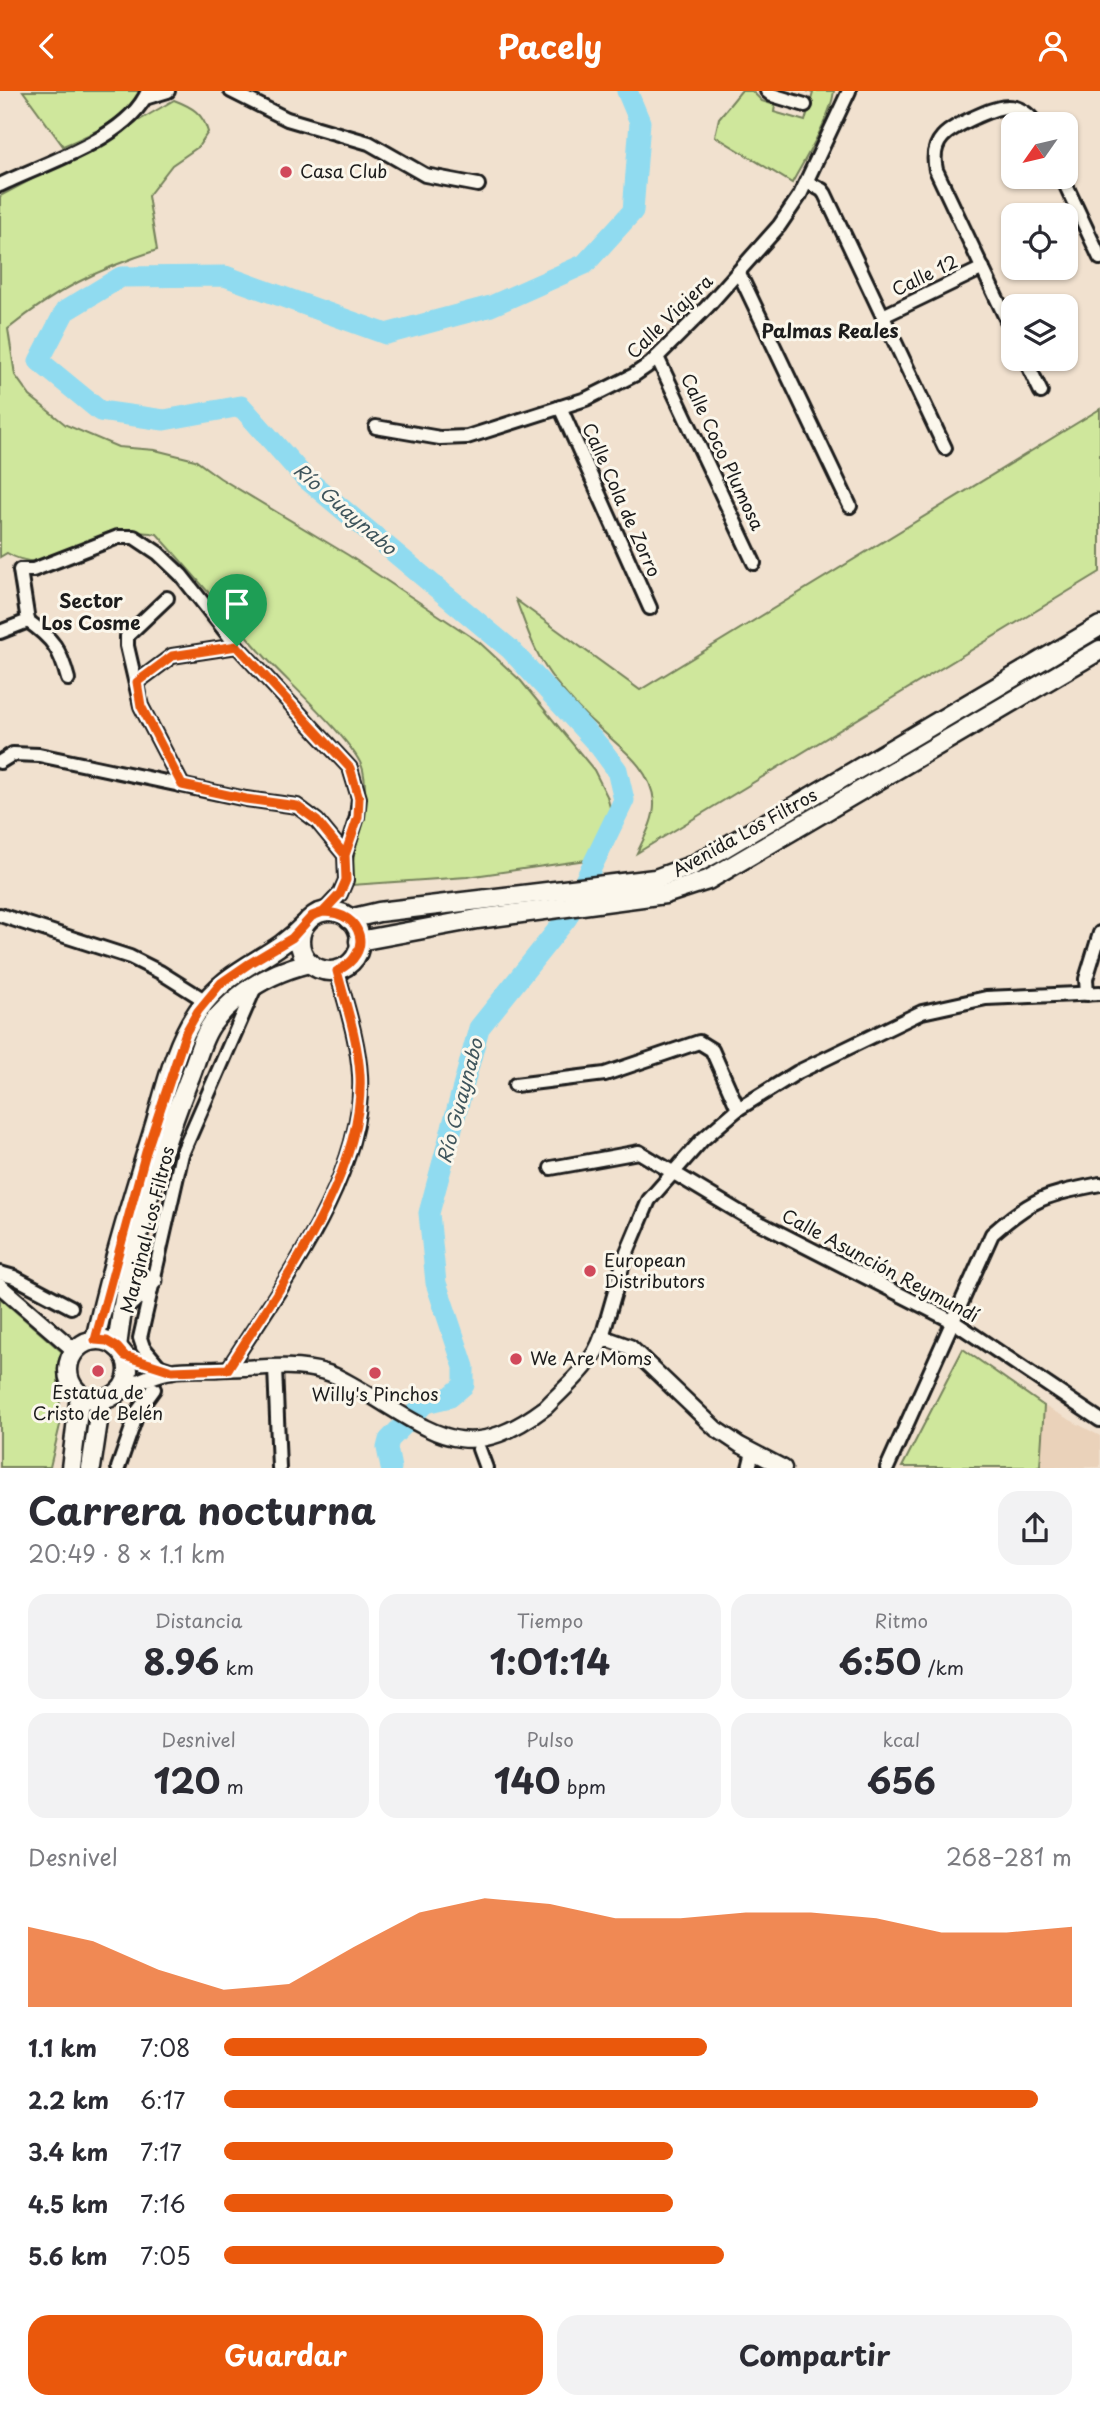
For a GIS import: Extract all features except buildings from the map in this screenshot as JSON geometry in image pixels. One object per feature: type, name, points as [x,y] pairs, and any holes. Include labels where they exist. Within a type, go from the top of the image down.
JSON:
[{"type":"main road","name":"Avenida Los Filtros","points":[[666,885],[691,866],[1100,626]]},
{"type":"main road","name":"Avenida Los Filtros","points":[[349,919],[379,912],[477,910],[666,885],[690,887],[727,871],[1100,650]]},
{"type":"main road","name":"Avenida Los Filtros","points":[[359,941],[477,910]]},
{"type":"main road","points":[[95,1340],[120,1240],[172,1067],[186,1032],[206,1001],[230,975],[292,938],[312,916],[323,912],[338,913],[354,924],[359,941],[355,958],[337,971],[325,971],[309,963],[300,948],[304,925]]},
{"type":"main road","points":[[121,1351],[107,1341],[95,1340],[74,1350],[67,1373],[71,1384],[80,1395],[101,1401],[121,1390],[127,1380],[128,1368],[121,1351],[121,1310],[131,1261],[161,1156],[213,1022],[242,993],[257,983],[274,973],[309,963]]},
{"type":"main road","points":[[121,1310],[153,1280]]},
{"type":"main road","points":[[71,1468],[80,1395]]},
{"type":"main road","points":[[91,1468],[101,1401]]},
{"type":"street","points":[[0,184],[100,139],[122,125],[147,94],[168,91]]},
{"type":"street","points":[[231,91],[287,119],[369,143],[425,175],[478,185]]},
{"type":"street","points":[[767,91],[805,105]]},
{"type":"street","name":"Calle Viajera","points":[[376,427],[454,438],[477,434],[560,407],[621,383],[657,357],[739,273],[779,226],[807,182],[849,91]]},
{"type":"street","points":[[1001,307],[936,170],[936,149],[942,137],[951,129],[995,108],[1008,107],[1023,112]]},
{"type":"street","points":[[807,182],[825,194],[945,448]]},
{"type":"street","points":[[1068,189],[1100,257]]},
{"type":"street","name":"Calle 12","points":[[883,316],[983,268]]},
{"type":"street","points":[[739,273],[850,506]]},
{"type":"street","name":"Calle Coco Plumosa","points":[[657,357],[754,563]]},
{"type":"street","points":[[1031,371],[1041,392]]},
{"type":"street","name":"Calle Cola de Zorro","points":[[560,407],[650,608]]},
{"type":"street","points":[[68,679],[61,654],[52,639],[28,621],[20,570],[33,570],[118,537],[134,537],[158,553],[181,575],[237,646],[350,768],[359,798],[358,817],[345,855],[346,880],[340,894],[323,912]]},
{"type":"street","points":[[167,598],[127,636],[127,646],[141,706],[182,785]]},
{"type":"street","points":[[0,632],[28,621]]},
{"type":"street","points":[[137,682],[172,656],[237,646]]},
{"type":"street","points":[[0,762],[13,754],[39,755],[246,799],[297,806],[317,821],[345,855]]},
{"type":"street","points":[[0,915],[130,957],[206,1001]]},
{"type":"street","points":[[121,1351],[165,1368],[275,1367],[323,1371],[373,1397],[439,1440],[468,1449],[493,1446],[532,1420],[594,1357],[625,1257],[649,1200],[702,1140],[738,1109],[798,1072],[922,1012],[986,998],[1093,993],[1086,979],[1100,933]]},
{"type":"street","points":[[228,1369],[313,1232],[340,1175],[355,1128],[360,1076],[353,1029],[337,971]]},
{"type":"street","name":"Marginal Los Filtros","points":[[165,1368],[143,1347],[140,1338],[182,1154],[257,983]]},
{"type":"street","points":[[515,1085],[605,1074],[699,1042],[712,1050],[738,1109]]},
{"type":"street","name":"Calle Asunción Reymundí","points":[[551,1168],[639,1152],[744,1215],[954,1322],[1100,1420]]},
{"type":"street","points":[[887,1468],[992,1234],[1012,1215],[1036,1200],[1052,1193],[1100,1184]]},
{"type":"street","points":[[0,1273],[15,1277],[71,1307]]},
{"type":"street","points":[[0,1286],[74,1350]]},
{"type":"street","points":[[602,1337],[630,1346],[716,1429],[784,1468]]},
{"type":"street","points":[[275,1367],[279,1468]]},
{"type":"street","points":[[121,1390],[165,1368]]},
{"type":"street","points":[[118,1468],[138,1411],[154,1389]]},
{"type":"street","points":[[479,1449],[486,1468]]},
{"type":"street","points":[[749,1468],[753,1452]]},
{"type":"shaded area","points":[[1044,1406],[1100,1436],[1100,1467],[1040,1468]]},
{"type":"green space","points":[[23,91],[140,91],[116,118],[96,131],[63,146]]},
{"type":"green space","points":[[741,91],[752,91],[762,101],[775,105],[774,112],[805,121],[813,93],[807,91],[834,91],[823,125],[792,183],[715,136],[719,118]]},
{"type":"green space","points":[[174,100],[196,111],[208,132],[198,147],[172,165],[148,196],[157,250],[78,282],[8,329],[15,375],[30,396],[66,425],[118,447],[155,450],[195,460],[220,478],[348,555],[479,642],[521,681],[594,770],[607,796],[613,819],[611,828],[593,859],[467,877],[352,885],[354,856],[365,799],[363,770],[358,759],[335,729],[266,658],[157,534],[119,536],[44,561],[25,560],[7,553],[0,557],[0,196],[97,145]]},
{"type":"green space","points":[[1100,409],[1100,572],[637,853],[649,828],[654,808],[652,790],[647,778],[633,759],[581,710],[549,673],[533,643],[516,600],[640,690]]},
{"type":"green space","points":[[0,1298],[62,1352],[58,1379],[61,1421],[50,1467],[0,1467]]},
{"type":"green space","points":[[963,1349],[1044,1406],[1040,1467],[902,1467]]},
{"type":"waterway","name":"Río Guaynabo","points":[[391,1468],[387,1448],[389,1440],[425,1403],[450,1397],[464,1385],[464,1367],[436,1283],[429,1213],[479,1028],[567,918],[624,800],[617,770],[600,747],[510,649],[304,477],[241,406],[164,420],[100,411],[39,361],[65,311],[121,277],[225,276],[386,334],[491,306],[585,264],[633,211],[640,122],[627,91]]},
{"type":"place","name":"Casa Club","points":[[286,172]]},
{"type":"place","name":"European Distributors","points":[[590,1271]]},
{"type":"place","name":"We Are Moms","points":[[516,1359]]},
{"type":"place","name":"Estatua de Cristo de Belén","points":[[98,1371]]},
{"type":"place","name":"Willy's Pinchos","points":[[375,1373]]},
{"type":"district","name":"Palmas Reales","points":[[830,331]]},
{"type":"district","name":"Sector Los Cosme","points":[[91,612]]},
{"type":"route","points":[[237,646],[172,656],[137,682],[141,706],[182,785],[246,799],[297,806],[309,813],[332,836],[345,855],[346,880],[340,894],[323,912],[346,916],[359,935],[360,946],[355,958],[337,971],[357,1049],[359,1098],[355,1128],[329,1201],[313,1232],[228,1369],[172,1371],[125,1356],[107,1341],[95,1340],[124,1228],[172,1067],[198,1011],[221,983],[292,938],[312,916],[323,912],[340,894],[346,880],[345,855],[358,817],[359,798],[350,768],[237,646]]}]
